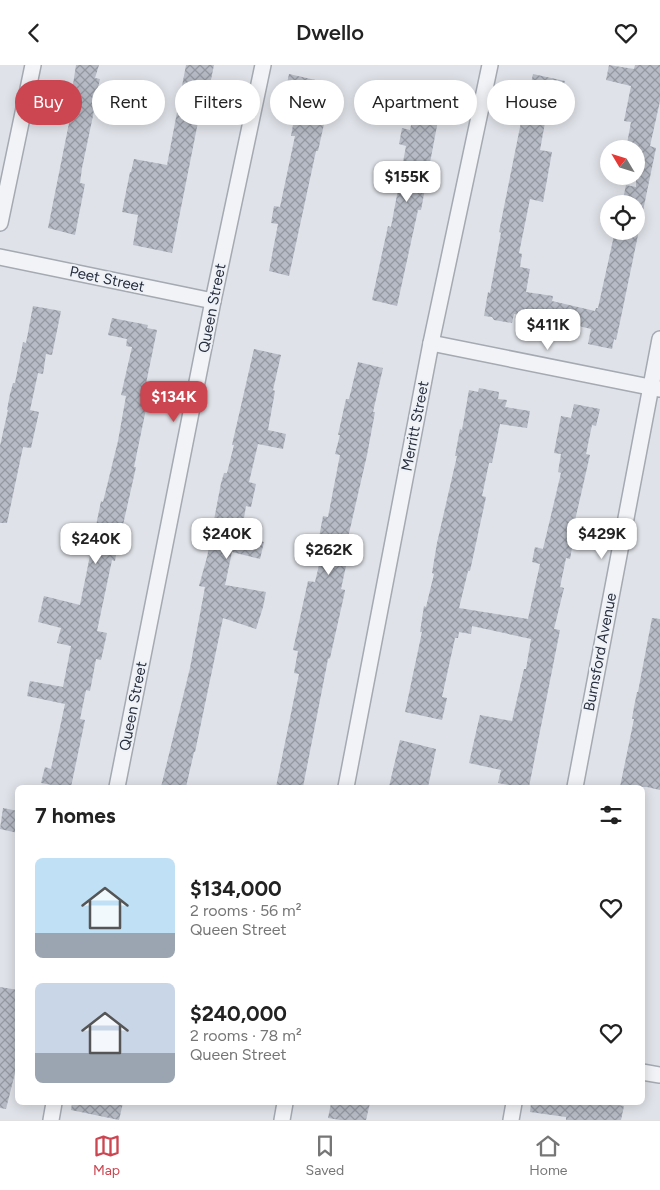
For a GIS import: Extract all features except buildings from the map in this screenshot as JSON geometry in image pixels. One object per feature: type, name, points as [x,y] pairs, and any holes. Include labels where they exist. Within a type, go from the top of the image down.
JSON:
[{"type":"street","points":[[0,223],[33,65]]},
{"type":"street","name":"Queen Street","points":[[117,785],[213,301],[262,65]]},
{"type":"street","name":"Merritt Street","points":[[346,785],[431,343],[490,65]]},
{"type":"street","name":"Peet Street","points":[[0,257],[213,301]]},
{"type":"street","name":"Burnsford Avenue","points":[[574,785],[655,388],[660,339]]},
{"type":"street","points":[[431,343],[655,388]]},
{"type":"street","points":[[645,1072],[660,1075]]},
{"type":"street","points":[[51,1120],[54,1105]]},
{"type":"street","points":[[282,1120],[286,1105]]},
{"type":"street","points":[[511,1120],[514,1105]]}]
